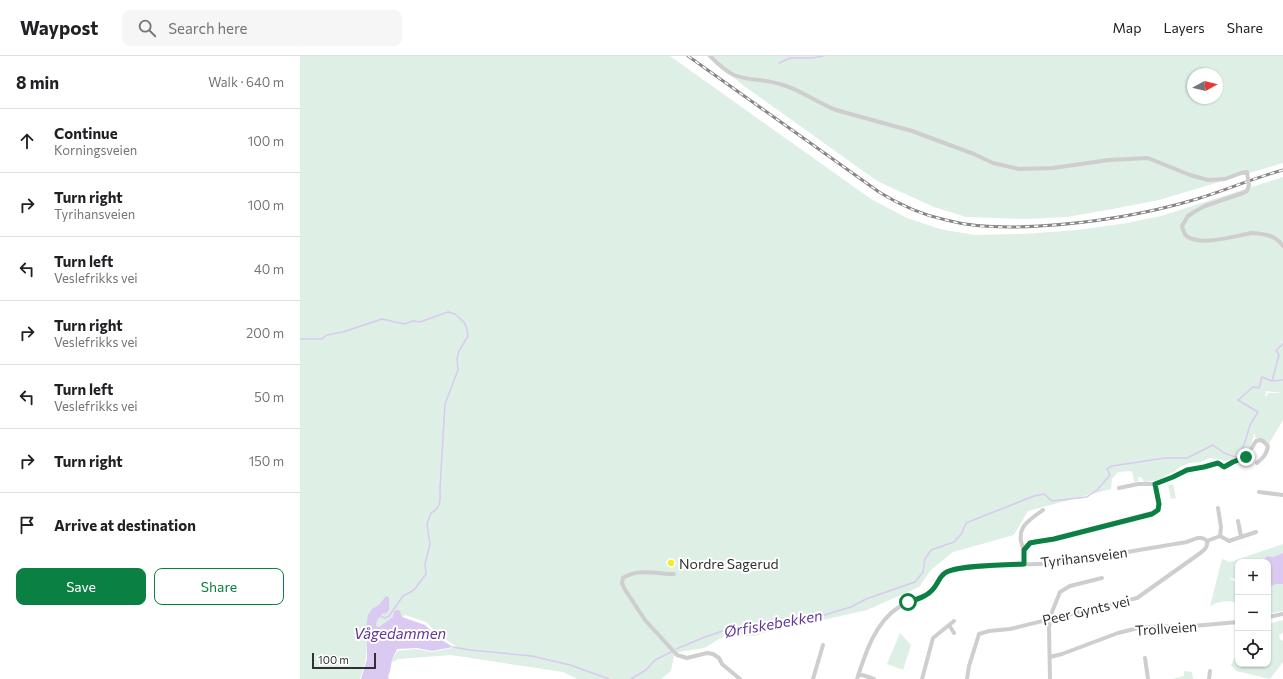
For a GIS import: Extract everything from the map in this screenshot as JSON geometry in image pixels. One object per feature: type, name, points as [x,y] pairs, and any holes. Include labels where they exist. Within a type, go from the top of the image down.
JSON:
[{"type":"street","points":[[710,56],[727,71],[735,75],[780,83],[802,92],[825,106],[912,131],[974,154],[993,163],[1008,167],[1019,169],[1037,169],[1109,160],[1148,158],[1208,180],[1225,179],[1247,172],[1249,185],[1247,191],[1205,206],[1188,216],[1182,226],[1183,230],[1188,237],[1205,241],[1252,233],[1259,234],[1277,238],[1283,246]]},
{"type":"street","points":[[1119,488],[1138,484],[1155,484],[1187,470],[1218,463],[1224,467],[1246,457],[1256,441],[1260,440],[1268,446],[1265,456],[1257,464]]},
{"type":"street","points":[[1024,550],[1030,543],[1054,539],[1156,512],[1159,504],[1155,484]]},
{"type":"street","points":[[1259,492],[1283,495]]},
{"type":"street","points":[[1218,508],[1221,527],[1220,536]]},
{"type":"street","points":[[1024,564],[1024,550],[1020,537],[1021,531],[1033,517],[1043,510]]},
{"type":"street","points":[[1238,521],[1241,536]]},
{"type":"street","points":[[1220,536],[1229,541],[1256,532]]},
{"type":"street","points":[[1207,541],[1220,536]]},
{"type":"street","name":"Tyrihansveien","points":[[859,674],[863,660],[875,634],[883,622],[899,606],[924,596],[935,587],[940,577],[946,572],[957,569],[1072,562],[1186,542],[1201,537],[1207,541]]},
{"type":"street","name":"Peer Gynts vei","points":[[967,679],[969,666],[979,634],[989,630],[1010,628],[1125,602],[1139,597],[1199,554],[1208,545],[1207,541]]},
{"type":"street","points":[[674,574],[652,572],[631,574],[623,578],[622,583],[645,620],[677,655],[689,658],[711,654],[719,658],[722,664],[740,679]]},
{"type":"street","points":[[1050,679],[1050,618],[1060,592],[1070,586],[1102,578]]},
{"type":"street","points":[[1271,616],[1283,614]]},
{"type":"street","points":[[922,679],[933,638],[954,621]]},
{"type":"street","name":"Trollveien","points":[[1050,657],[1142,627],[1193,626],[1235,622]]},
{"type":"street","points":[[949,624],[954,633]]},
{"type":"street","points":[[814,679],[823,645]]},
{"type":"street","points":[[1145,658],[1148,679]]},
{"type":"street","points":[[1209,679],[1210,671]]},
{"type":"street","points":[[857,679],[859,674],[874,679]]},
{"type":"shaded area","points":[[300,56],[670,56],[871,199],[907,218],[940,229],[974,235],[1023,234],[1078,230],[1127,223],[1161,216],[1283,177],[1283,393],[1283,420],[1268,445],[1255,437],[1255,432],[1250,448],[1242,457],[1225,461],[1209,458],[1201,462],[1189,463],[1180,467],[1174,472],[1165,475],[1163,478],[1144,482],[1141,477],[1138,477],[1139,481],[1134,482],[1131,471],[1118,472],[1112,479],[1111,489],[1028,511],[1014,535],[953,552],[931,570],[919,587],[867,610],[823,620],[794,624],[754,636],[726,635],[704,648],[679,652],[674,656],[671,671],[661,679],[577,679],[563,672],[451,655],[398,659],[391,663],[397,651],[416,649],[432,652],[457,647],[439,635],[426,622],[405,615],[367,643],[366,659],[360,679],[300,679]],"holes":[[[1266,391],[1283,393],[1268,393],[1265,398]]]},
{"type":"shaded area","points":[[707,56],[1283,56],[1283,163],[1159,200],[1067,217],[1026,219],[966,217],[934,207],[877,181],[744,86]]},
{"type":"shaded area","points":[[1173,484],[1176,498],[1171,499],[1168,485]]},
{"type":"shaded area","points":[[1283,544],[1283,553],[1273,557],[1267,556],[1264,559],[1239,559]]},
{"type":"shaded area","points":[[1222,559],[1230,562],[1235,560],[1235,579],[1230,579],[1235,582],[1235,603],[1224,602],[1210,606]]},
{"type":"shaded area","points":[[1283,584],[1283,611],[1271,613],[1271,586]]},
{"type":"shaded area","points":[[1283,620],[1283,632],[1279,636],[1283,641],[1283,662],[1270,679],[1236,671],[1231,665],[1235,657],[1235,667],[1271,667],[1271,623]]},
{"type":"shaded area","points":[[900,633],[911,645],[903,670],[887,664]]},
{"type":"shaded area","points":[[1184,671],[1192,672],[1193,679],[1172,679],[1184,676]]},
{"type":"water","points":[[1283,553],[1283,584],[1271,586],[1271,559],[1264,559],[1267,556],[1273,557]]},
{"type":"water","name":"Vågedammen","points":[[386,596],[389,597],[389,610],[386,614],[383,613],[377,620],[376,626],[379,627],[393,617],[394,611],[398,610],[400,611],[402,617],[425,625],[440,639],[453,647],[432,651],[417,648],[397,649],[392,660],[388,677],[389,679],[361,679],[367,659],[367,642],[370,633],[366,627],[368,615],[372,609],[379,605]]},
{"type":"waterway","points":[[779,63],[790,58],[812,58],[823,56]]},
{"type":"waterway","points":[[300,339],[322,339],[327,335],[343,332],[382,319],[404,324],[413,321],[420,322],[448,312],[455,314],[464,322],[467,329],[468,336],[459,351],[457,359],[458,370],[445,404],[440,499],[439,506],[431,513],[427,524],[430,544],[425,564],[426,574],[414,590],[403,596],[389,616],[385,618],[380,616]]},
{"type":"waterway","name":"Ørfiskebekken","points":[[676,649],[726,630],[787,619],[811,619],[851,607],[866,599],[915,582],[923,572],[925,559],[931,550],[954,542],[962,533],[966,523],[1034,496],[1044,494],[1052,501],[1087,497],[1097,490],[1110,475],[1107,469],[1112,466],[1165,458],[1187,458],[1213,445],[1224,453],[1238,458],[1250,425],[1258,412],[1238,400],[1253,387],[1259,388],[1262,377],[1272,381],[1279,355],[1276,350],[1283,344]]},
{"type":"waterway","points":[[1273,381],[1283,380]]},
{"type":"waterway","name":"Ørfiskebekken","points":[[453,647],[532,656],[570,665],[609,679]]},
{"type":"waterway","name":"Ørfiskebekken","points":[[631,679],[646,670],[655,660],[671,652]]},
{"type":"railway","points":[[688,56],[879,192],[920,212],[957,223],[992,227],[1027,227],[1079,223],[1119,217],[1197,199],[1283,170]]},
{"type":"place","name":"Nordre Sagerud","points":[[671,563]]},
{"type":"route","points":[[908,602],[929,593],[935,587],[940,577],[946,572],[971,567],[1024,564],[1024,550],[1030,543],[1054,539],[1152,514],[1158,510],[1159,504],[1155,484],[1187,470],[1218,463],[1224,467],[1246,457]]}]
